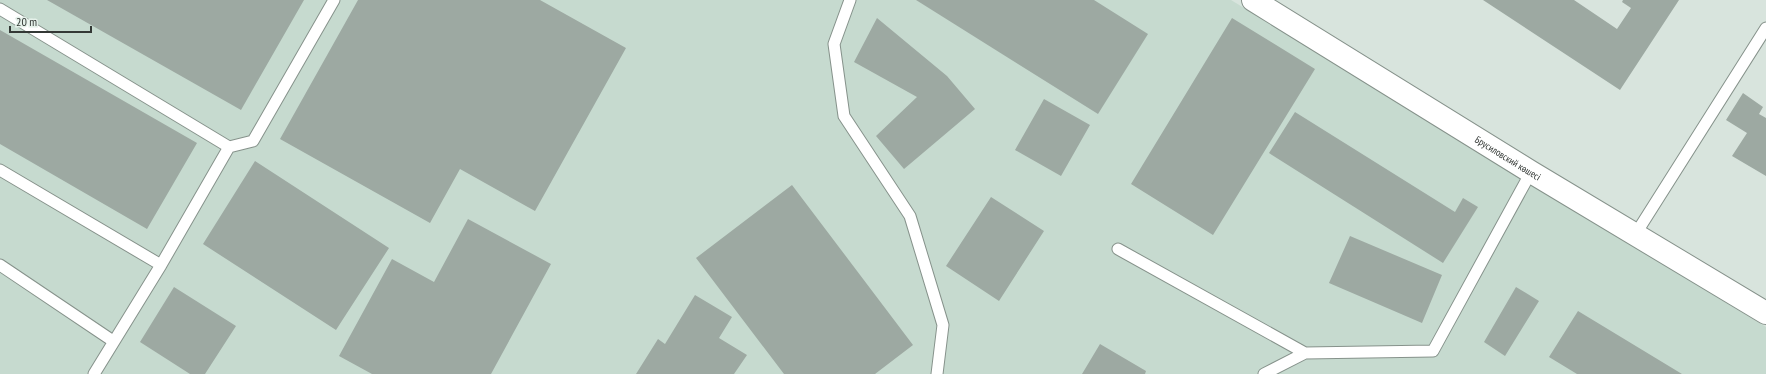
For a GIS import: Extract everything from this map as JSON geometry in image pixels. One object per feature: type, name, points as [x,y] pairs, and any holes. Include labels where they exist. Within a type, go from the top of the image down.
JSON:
[{"type":"street","name":"Брусиловский көшесі","points":[[1253,0],[1531,172],[1766,314]]},
{"type":"lane","points":[[0,9],[229,147],[253,141],[334,0]]},
{"type":"lane","points":[[850,0],[834,44],[844,116],[910,216],[943,325],[937,374]]},
{"type":"lane","points":[[1635,235],[1766,28]]},
{"type":"lane","points":[[94,374],[229,147]]},
{"type":"lane","points":[[0,170],[160,265]]},
{"type":"lane","points":[[1264,374],[1305,353],[1433,351],[1531,172]]},
{"type":"lane","points":[[1118,249],[1305,353]]},
{"type":"lane","points":[[0,265],[113,342]]},
{"type":"shaded area","points":[[0,0],[1231,0],[1766,327],[1766,374],[0,374]]},
{"type":"building","points":[[47,0],[304,0],[241,110]]},
{"type":"building","points":[[358,0],[540,0],[626,48],[535,211],[460,169],[430,223],[280,139]]},
{"type":"building","points":[[916,0],[1094,0],[1148,34],[1098,114]]},
{"type":"building","points":[[1483,0],[1574,0],[1617,29],[1631,8],[1622,2],[1623,0],[1679,0],[1620,90]]},
{"type":"building","points":[[877,18],[947,76],[975,109],[904,169],[876,136],[917,97],[854,62]]},
{"type":"building","points":[[1232,18],[1315,69],[1213,235],[1131,184]]},
{"type":"building","points":[[0,30],[197,143],[147,229],[0,144]]},
{"type":"building","points":[[1743,93],[1763,107],[1759,114],[1766,118],[1766,176],[1732,156],[1747,133],[1726,120]]},
{"type":"building","points":[[1044,99],[1090,125],[1061,176],[1015,150]]},
{"type":"building","points":[[1295,112],[1455,212],[1463,198],[1478,207],[1443,263],[1269,153]]},
{"type":"building","points":[[255,161],[389,248],[336,330],[203,244]]},
{"type":"building","points":[[792,185],[913,345],[875,374],[784,374],[696,258]]},
{"type":"building","points":[[991,197],[1044,231],[999,301],[946,266]]},
{"type":"building","points":[[468,219],[551,264],[491,374],[372,374],[339,356],[392,259],[434,282]]},
{"type":"building","points":[[1350,236],[1442,275],[1422,323],[1329,283]]},
{"type":"building","points":[[174,287],[236,326],[205,374],[190,374],[140,342]]},
{"type":"building","points":[[1516,287],[1539,301],[1505,356],[1484,342]]},
{"type":"building","points":[[695,295],[732,317],[719,338],[747,355],[734,374],[636,374],[658,339],[665,344]]},
{"type":"building","points":[[1578,311],[1682,374],[1577,374],[1549,357]]},
{"type":"building","points":[[1100,344],[1146,371],[1145,374],[1082,374]]}]
